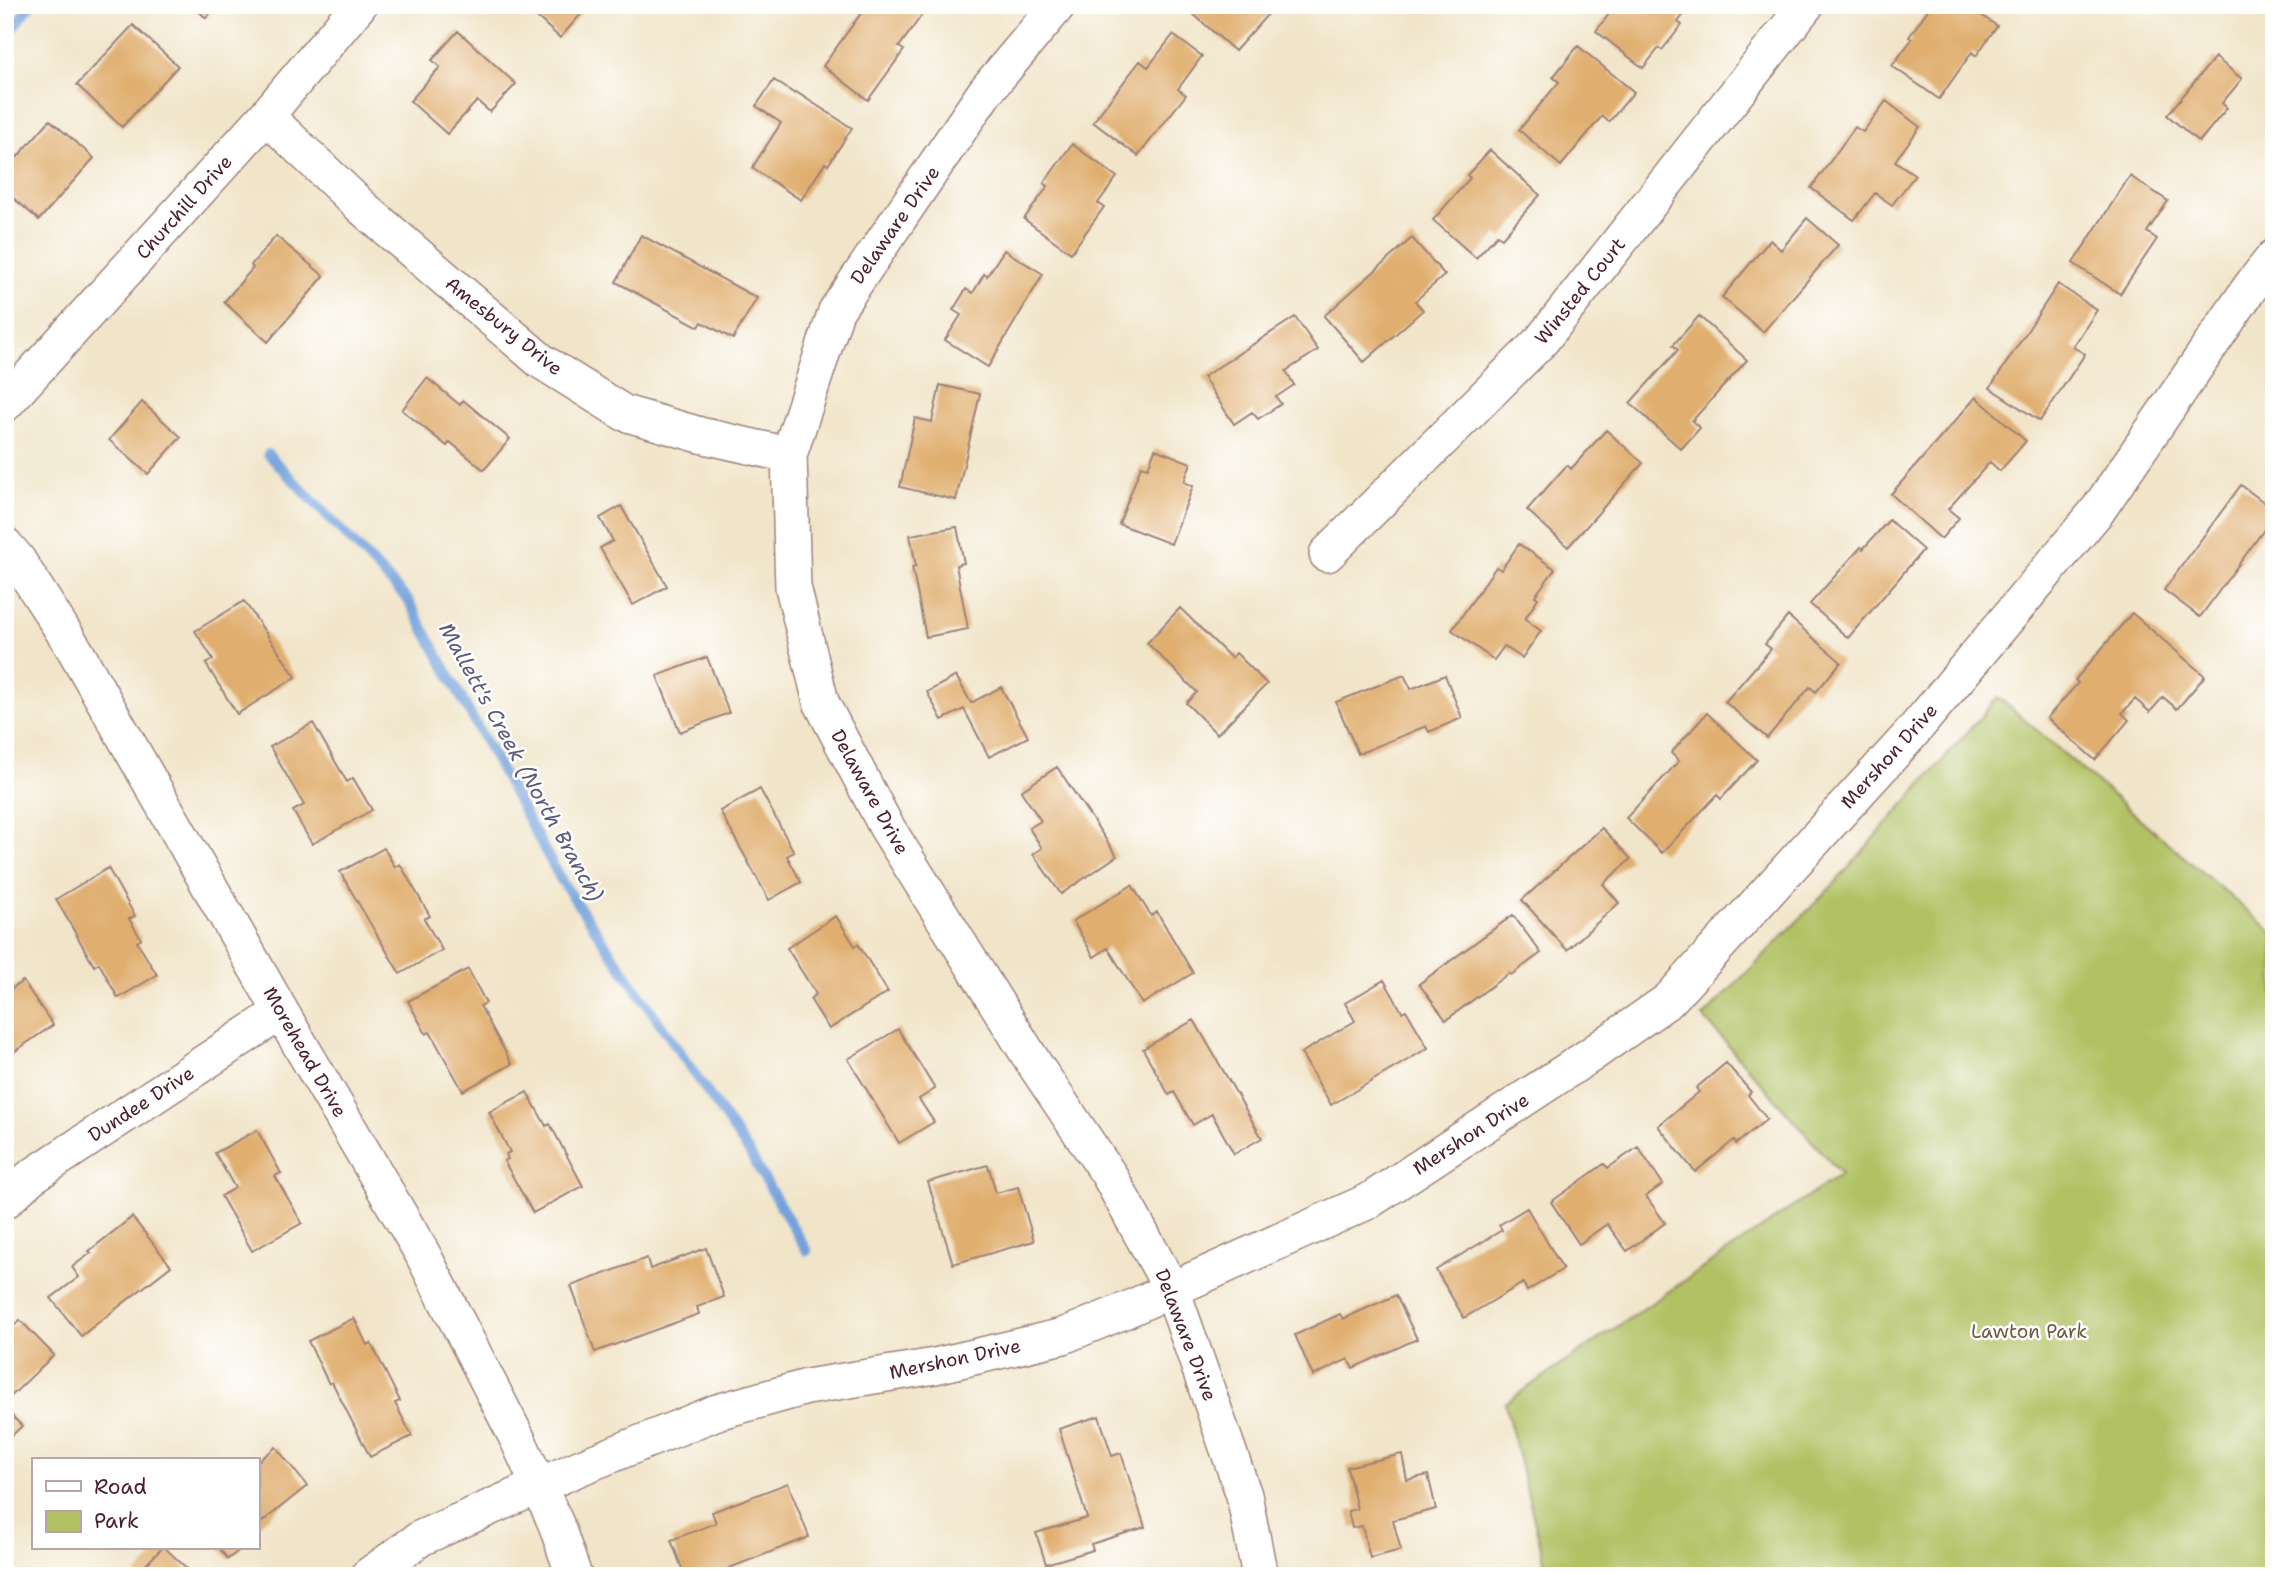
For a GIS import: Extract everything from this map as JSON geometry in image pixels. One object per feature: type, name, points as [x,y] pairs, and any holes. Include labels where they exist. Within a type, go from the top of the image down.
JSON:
[{"type":"street","name":"Churchill Drive","points":[[5,404],[266,116],[359,5]]},
{"type":"street","name":"Delaware Drive","points":[[1058,5],[985,92],[836,311],[789,455],[793,587],[821,702],[886,826],[1035,1065],[1110,1175],[1172,1290],[1244,1495],[1260,1576]]},
{"type":"street","name":"Winsted Court","points":[[1327,554],[1541,341],[1806,5]]},
{"type":"street","name":"Amesbury Drive","points":[[266,116],[364,209],[541,361],[624,413],[700,435],[789,455]]},
{"type":"street","name":"Mershon Drive","points":[[368,1576],[421,1538],[716,1412],[807,1387],[935,1366],[1063,1336],[1172,1290],[1369,1201],[1590,1056],[1669,1000],[1910,735],[2098,510],[2251,286],[2274,257]]},
{"type":"street","name":"Morehead Drive","points":[[5,545],[17,559],[75,650],[422,1253],[540,1486],[574,1576]]},
{"type":"street","name":"Dundee Drive","points":[[5,1201],[31,1177],[281,1012]]},
{"type":"green space","name":"Lawton Park","points":[[1998,697],[2274,934],[2274,1576],[1548,1576],[1505,1403],[1841,1174],[1703,1017],[1835,883]]},
{"type":"building","points":[[192,5],[217,5],[206,18]]},
{"type":"building","points":[[524,5],[589,5],[560,38]]},
{"type":"building","points":[[867,5],[929,5],[899,47],[904,50],[868,100],[823,66]]},
{"type":"building","points":[[1199,5],[1276,5],[1235,51],[1192,13]]},
{"type":"building","points":[[1616,5],[1691,5],[1678,22],[1682,25],[1643,68],[1596,31]]},
{"type":"building","points":[[1931,5],[1967,5],[1997,26],[1976,56],[1972,52],[1939,99],[1892,66],[1912,39],[1909,37]]},
{"type":"building","points":[[133,25],[178,66],[122,127],[77,85]]},
{"type":"building","points":[[458,31],[516,84],[490,112],[477,101],[447,134],[410,101],[440,67],[432,60]]},
{"type":"building","points":[[1173,35],[1202,56],[1178,89],[1186,95],[1138,156],[1093,122],[1140,61],[1148,67]]},
{"type":"building","points":[[1578,46],[1634,92],[1609,122],[1602,116],[1561,166],[1519,130],[1559,82],[1553,77]]},
{"type":"building","points":[[2215,57],[2242,79],[2222,103],[2227,108],[2199,142],[2167,115]]},
{"type":"building","points":[[774,80],[852,128],[801,200],[752,168],[781,123],[756,106]]},
{"type":"building","points":[[1886,101],[1920,127],[1895,161],[1915,175],[1892,205],[1875,193],[1854,220],[1811,188],[1855,127],[1863,132]]},
{"type":"building","points":[[50,120],[94,158],[39,220],[5,191],[5,171]]},
{"type":"building","points":[[1072,144],[1117,177],[1098,203],[1104,207],[1071,253],[1024,219],[1048,186],[1044,183]]},
{"type":"building","points":[[1490,150],[1540,195],[1502,238],[1497,235],[1476,258],[1433,220],[1470,178],[1467,175]]},
{"type":"building","points":[[2130,176],[2168,201],[2147,232],[2157,239],[2120,294],[2073,263]]},
{"type":"building","points":[[1807,218],[1838,245],[1763,332],[1722,297],[1770,240],[1781,250]]},
{"type":"building","points":[[641,235],[757,298],[733,339],[702,322],[699,327],[616,282]]},
{"type":"building","points":[[276,236],[324,276],[268,342],[224,302]]},
{"type":"building","points":[[1412,238],[1445,275],[1415,301],[1423,310],[1364,362],[1324,316]]},
{"type":"building","points":[[1004,250],[1043,274],[988,367],[945,340],[961,315],[953,310],[966,289],[973,293],[984,274],[987,276]]},
{"type":"building","points":[[2058,284],[2097,310],[2073,347],[2085,354],[2040,421],[1990,388]]},
{"type":"building","points":[[1699,316],[1747,360],[1692,421],[1700,428],[1681,449],[1630,403],[1678,350],[1673,345]]},
{"type":"building","points":[[1295,317],[1318,350],[1286,371],[1294,385],[1276,397],[1281,404],[1258,419],[1252,412],[1234,424],[1203,377]]},
{"type":"building","points":[[427,378],[460,405],[463,400],[510,439],[484,470],[450,442],[447,446],[402,410]]},
{"type":"building","points":[[940,385],[980,394],[956,500],[900,487],[915,418],[932,422]]},
{"type":"building","points":[[1976,397],[2026,441],[2000,471],[1990,462],[1948,509],[1959,518],[1941,539],[1891,494]]},
{"type":"building","points":[[142,402],[181,437],[148,474],[109,440]]},
{"type":"building","points":[[1606,430],[1643,463],[1568,547],[1527,510],[1567,465],[1571,469]]},
{"type":"building","points":[[1155,449],[1191,463],[1184,482],[1193,486],[1171,544],[1119,524],[1141,466],[1148,468]]},
{"type":"building","points":[[2241,485],[2274,510],[2274,516],[2200,617],[2164,590]]},
{"type":"building","points":[[621,506],[667,586],[633,605],[600,548],[613,541],[600,518]]},
{"type":"building","points":[[1889,520],[1923,550],[1848,638],[1810,604]]},
{"type":"building","points":[[957,527],[964,563],[956,565],[968,629],[926,637],[912,567],[916,566],[910,535]]},
{"type":"building","points":[[1519,544],[1555,569],[1535,596],[1538,598],[1525,619],[1541,631],[1522,658],[1504,646],[1494,660],[1452,630],[1496,567],[1501,570]]},
{"type":"building","points":[[244,601],[296,677],[237,714],[206,664],[213,659],[195,631]]},
{"type":"building","points":[[1180,608],[1231,658],[1236,653],[1267,684],[1217,734],[1186,703],[1197,692],[1147,643]]},
{"type":"building","points":[[2132,613],[2205,676],[2177,709],[2163,697],[2150,712],[2135,699],[2122,713],[2129,720],[2095,760],[2047,718],[2078,683],[2075,680]]},
{"type":"building","points":[[1788,616],[1841,662],[1816,692],[1810,687],[1767,738],[1725,702],[1771,649],[1765,644]]},
{"type":"building","points":[[707,657],[729,713],[680,732],[657,676]]},
{"type":"building","points":[[1404,675],[1411,689],[1445,675],[1462,718],[1429,732],[1426,726],[1358,754],[1336,702]]},
{"type":"building","points":[[956,676],[971,703],[1001,687],[1028,737],[989,757],[964,709],[942,720],[927,692]]},
{"type":"building","points":[[1707,713],[1757,760],[1721,799],[1717,795],[1662,853],[1626,818],[1679,761],[1671,753]]},
{"type":"building","points":[[313,723],[347,782],[353,778],[372,810],[312,844],[293,811],[304,805],[270,747]]},
{"type":"building","points":[[1057,767],[1117,856],[1061,894],[1033,854],[1042,848],[1029,828],[1041,821],[1021,791]]},
{"type":"building","points":[[760,789],[794,852],[787,856],[801,882],[769,900],[720,811]]},
{"type":"building","points":[[1602,828],[1631,859],[1603,884],[1619,903],[1567,950],[1522,900]]},
{"type":"building","points":[[384,848],[395,867],[400,864],[430,916],[424,919],[442,950],[400,974],[340,872]]},
{"type":"building","points":[[108,868],[135,916],[129,919],[141,939],[137,942],[157,975],[118,998],[99,963],[94,966],[56,899]]},
{"type":"building","points":[[1132,885],[1151,916],[1157,912],[1193,973],[1142,1004],[1108,948],[1094,957],[1073,921]]},
{"type":"building","points":[[1513,915],[1541,953],[1446,1020],[1419,984]]},
{"type":"building","points":[[836,916],[855,946],[858,944],[888,992],[829,1029],[810,999],[816,994],[787,948]]},
{"type":"building","points":[[468,969],[486,1003],[480,1006],[512,1064],[463,1091],[430,1032],[426,1034],[408,1001]]},
{"type":"building","points":[[1384,980],[1402,1012],[1406,1010],[1428,1048],[1331,1105],[1301,1053],[1355,1021],[1345,1003]]},
{"type":"building","points":[[23,981],[53,1025],[5,1058],[5,993]]},
{"type":"building","points":[[1194,1020],[1262,1138],[1234,1154],[1212,1114],[1193,1125],[1174,1092],[1169,1095],[1143,1049]]},
{"type":"building","points":[[898,1029],[935,1089],[919,1099],[934,1122],[899,1143],[848,1059]]},
{"type":"building","points":[[1726,1063],[1751,1092],[1748,1095],[1767,1119],[1736,1144],[1734,1140],[1695,1172],[1658,1126],[1699,1092],[1696,1088]]},
{"type":"building","points":[[527,1092],[546,1126],[550,1124],[583,1186],[533,1213],[504,1161],[508,1159],[506,1154],[510,1152],[489,1112]]},
{"type":"building","points":[[257,1130],[281,1173],[275,1176],[302,1223],[252,1251],[221,1196],[235,1188],[215,1153]]},
{"type":"building","points":[[1638,1147],[1663,1184],[1646,1196],[1665,1223],[1627,1251],[1607,1224],[1579,1244],[1551,1202],[1604,1164],[1608,1168]]},
{"type":"building","points":[[988,1165],[996,1193],[1018,1187],[1034,1241],[953,1264],[928,1182]]},
{"type":"building","points":[[1527,1208],[1563,1269],[1527,1291],[1523,1283],[1464,1318],[1436,1270],[1502,1230],[1499,1225]]},
{"type":"building","points":[[132,1217],[171,1266],[81,1336],[51,1298],[79,1277],[72,1267]]},
{"type":"building","points":[[706,1248],[724,1297],[697,1307],[699,1314],[595,1352],[571,1286],[647,1258],[650,1269]]},
{"type":"building","points":[[1396,1295],[1417,1339],[1353,1368],[1348,1359],[1313,1376],[1295,1335],[1340,1314],[1343,1319]]},
{"type":"building","points":[[354,1318],[367,1345],[371,1343],[400,1401],[395,1403],[412,1436],[370,1457],[308,1341]]},
{"type":"building","points":[[20,1320],[54,1355],[5,1402],[5,1334]]},
{"type":"building","points":[[5,1409],[22,1426],[5,1442]]},
{"type":"building","points":[[1099,1416],[1112,1456],[1121,1453],[1145,1527],[1091,1544],[1093,1550],[1046,1564],[1036,1533],[1087,1518],[1059,1429]]},
{"type":"building","points":[[276,1447],[307,1486],[259,1524],[259,1460]]},
{"type":"building","points":[[1402,1454],[1407,1480],[1428,1475],[1436,1509],[1393,1520],[1401,1550],[1370,1558],[1362,1526],[1352,1528],[1348,1511],[1357,1509],[1347,1467]]},
{"type":"building","points":[[788,1483],[809,1537],[709,1576],[685,1576],[671,1540],[716,1523],[712,1512]]},
{"type":"building","points":[[160,1550],[167,1550],[195,1576],[135,1576]]},
{"type":"building","points":[[221,1550],[239,1550],[228,1559]]},
{"type":"waterway","name":"Mallett's Creek (North Branch)","points":[[11,31],[30,5]]},
{"type":"waterway","name":"Mallett's Creek (North Branch)","points":[[268,454],[408,600],[561,880],[748,1151],[807,1251]]}]
